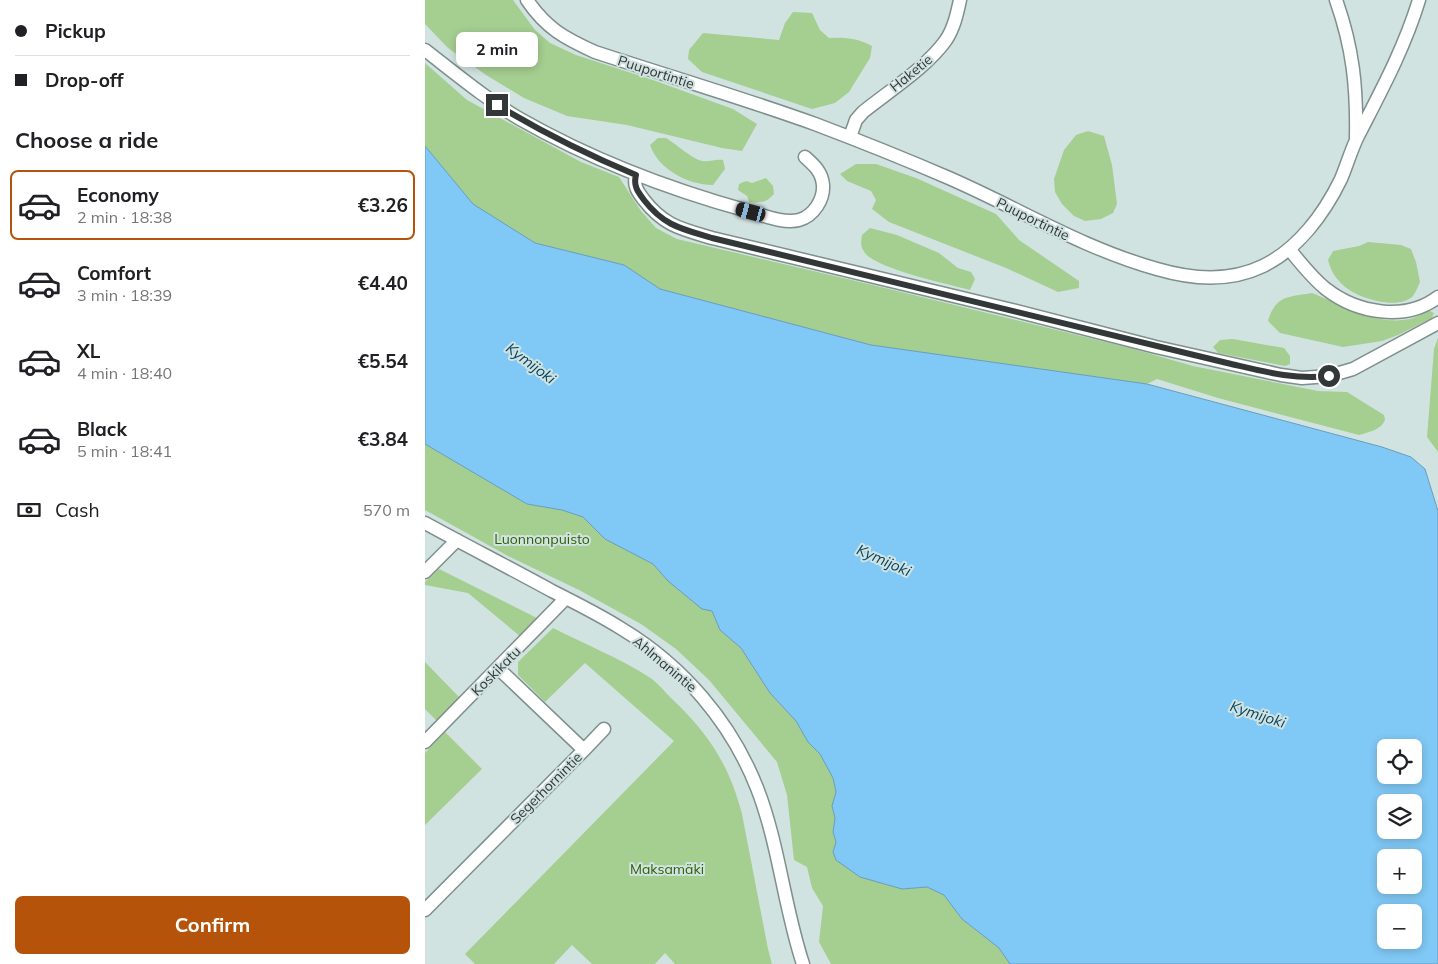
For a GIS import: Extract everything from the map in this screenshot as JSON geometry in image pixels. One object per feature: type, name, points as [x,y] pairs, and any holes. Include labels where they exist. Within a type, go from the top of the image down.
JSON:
[{"type":"street","name":"Puuportintie","points":[[527,0],[551,29],[595,52],[850,137],[952,179],[1068,237],[1121,258],[1160,270],[1199,277],[1236,276],[1263,266],[1289,249],[1312,225],[1327,205],[1342,177],[1356,140],[1409,33],[1419,0]]},
{"type":"street","name":"Haketie","points":[[850,137],[857,120],[863,112],[936,52],[946,39],[955,20],[960,0]]},
{"type":"street","points":[[1336,0],[1346,28],[1353,64],[1357,102],[1356,140]]},
{"type":"street","points":[[425,50],[474,89],[519,118],[591,157],[636,175],[746,210],[779,219],[799,220],[813,211],[823,193],[822,178],[819,170],[805,157]]},
{"type":"street","points":[[636,175],[635,181],[638,192],[656,214],[664,221],[679,228],[704,236],[1008,309],[1156,347],[1281,375],[1302,378],[1320,377],[1353,369],[1438,323]]},
{"type":"street","points":[[1289,249],[1325,289],[1353,305],[1382,312],[1404,312],[1430,303],[1438,297]]},
{"type":"street","name":"Ahlmanintie","points":[[425,523],[622,629],[654,651],[682,675],[700,694],[727,729],[751,774],[765,811],[787,910],[803,964]]},
{"type":"street","points":[[425,572],[457,540]]},
{"type":"street","name":"Koskikatu","points":[[425,742],[566,598]]},
{"type":"street","name":"Segerhornintie","points":[[425,910],[584,750],[498,668]]},
{"type":"street","points":[[584,750],[604,728]]},
{"type":"green space","points":[[425,0],[513,0],[535,30],[550,43],[576,55],[733,109],[757,124],[742,151],[627,125],[567,116],[524,98],[486,75],[448,48],[425,24]]},
{"type":"green space","points":[[793,12],[812,13],[820,30],[829,38],[851,39],[872,46],[870,58],[849,92],[835,103],[812,109],[702,72],[688,59],[689,50],[703,33],[779,40],[785,23]]},
{"type":"green space","points":[[425,63],[467,100],[581,162],[619,177],[641,211],[656,228],[677,239],[1130,348],[1193,366],[1318,391],[1347,392],[1384,415],[1385,420],[1378,428],[1359,435],[1218,398],[1157,379],[1147,384],[871,345],[660,289],[624,265],[535,243],[473,204],[425,146]]},
{"type":"green space","points":[[1088,131],[1104,136],[1112,165],[1117,204],[1113,213],[1101,219],[1085,221],[1074,216],[1062,204],[1055,192],[1054,179],[1064,150],[1076,135]]},
{"type":"green space","points":[[658,138],[666,138],[699,160],[723,160],[725,169],[713,185],[684,179],[660,161],[650,145]]},
{"type":"green space","points":[[856,164],[876,164],[916,178],[996,214],[1019,240],[1079,281],[1079,288],[1058,292],[1006,268],[889,222],[872,209],[876,200],[871,191],[847,181],[840,174]]},
{"type":"green space","points":[[766,178],[773,186],[774,194],[765,201],[749,202],[747,196],[738,190],[739,184],[746,181],[752,183]]},
{"type":"green space","points":[[870,228],[897,235],[939,253],[958,268],[971,272],[975,279],[970,290],[898,270],[872,259],[862,249],[861,244],[862,235]]},
{"type":"green space","points":[[1368,242],[1401,245],[1411,249],[1420,282],[1413,296],[1398,302],[1378,301],[1358,295],[1338,280],[1328,260],[1333,251],[1359,246]]},
{"type":"green space","points":[[1312,293],[1360,313],[1385,320],[1410,319],[1428,310],[1434,313],[1432,318],[1382,341],[1343,347],[1280,333],[1268,321],[1271,312],[1279,302],[1290,297]]},
{"type":"green space","points":[[1438,338],[1438,452],[1427,437],[1434,349]]},
{"type":"green space","points":[[1233,339],[1284,348],[1290,356],[1290,364],[1285,366],[1218,353],[1213,347],[1220,340]]},
{"type":"green space","name":"Luonnonpuisto","points":[[425,444],[527,504],[562,510],[583,517],[605,539],[653,564],[668,581],[712,611],[720,630],[741,648],[770,693],[796,721],[808,742],[820,754],[833,778],[836,792],[832,806],[835,818],[833,832],[836,843],[833,852],[836,860],[860,877],[902,889],[927,887],[944,895],[962,919],[999,948],[1010,964],[831,964],[819,942],[823,906],[812,888],[807,867],[794,860],[787,795],[777,762],[709,680],[676,649],[641,624],[579,590],[508,556],[425,510]]},
{"type":"green space","points":[[439,569],[537,618],[521,637],[468,593],[425,585],[425,582]]},
{"type":"green space","name":"Maksamäki","points":[[553,628],[614,657],[652,679],[696,724],[715,750],[731,780],[742,814],[772,964],[675,964],[665,953],[655,964],[592,964],[572,945],[554,964],[475,964],[465,954],[674,741],[585,663],[545,702],[518,675],[518,662]]},
{"type":"green space","points":[[425,662],[460,698],[437,721],[425,709]]},
{"type":"green space","points":[[445,732],[482,769],[425,825],[425,753]]},
{"type":"water","name":"Kymijoki","points":[[425,146],[473,204],[535,243],[624,265],[660,289],[871,345],[1147,384],[1382,447],[1411,457],[1425,469],[1438,511],[1438,964],[1010,964],[999,948],[962,919],[944,895],[927,887],[902,889],[860,877],[836,860],[833,852],[836,842],[833,832],[835,818],[832,806],[836,792],[833,778],[820,754],[808,742],[796,721],[770,693],[741,648],[720,630],[712,611],[702,609],[668,581],[653,564],[605,539],[583,517],[562,510],[527,504],[425,444]]},
{"type":"route","points":[[497,105],[591,157],[636,175],[635,185],[646,203],[664,221],[679,228],[712,238],[1008,309],[1156,347],[1281,375],[1302,378],[1329,376]]}]
